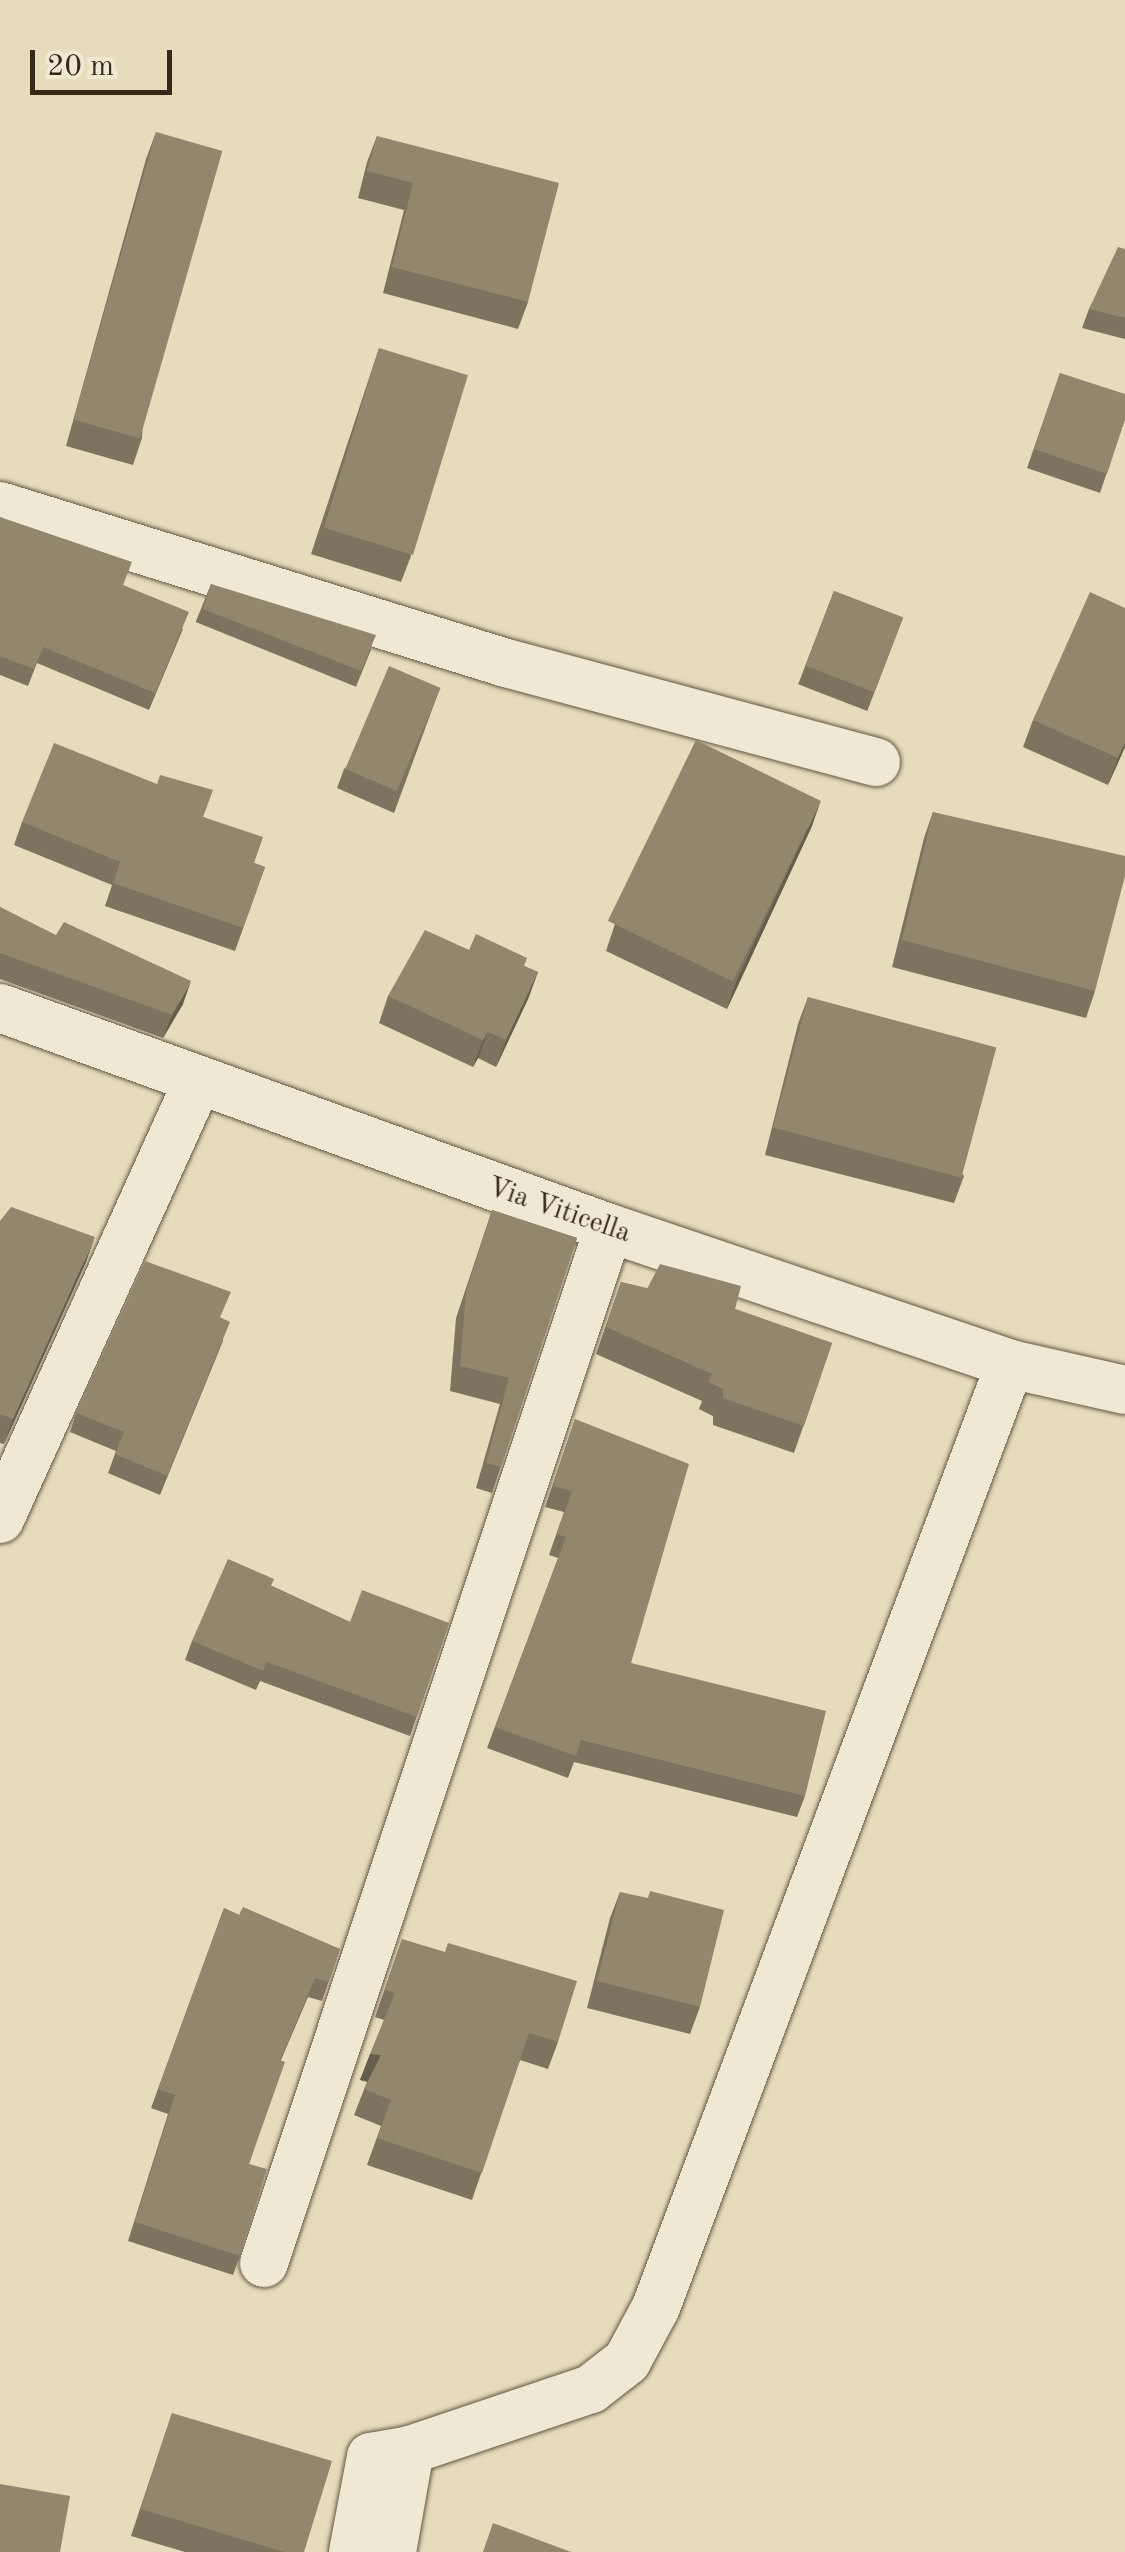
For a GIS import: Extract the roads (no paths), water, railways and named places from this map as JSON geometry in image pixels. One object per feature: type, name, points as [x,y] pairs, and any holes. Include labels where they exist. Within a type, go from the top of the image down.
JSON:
[{"type":"street","points":[[0,506],[506,663],[876,762]]},
{"type":"street","name":"Via Viticella","points":[[0,1008],[197,1084],[609,1228],[1010,1364],[1125,1390]]},
{"type":"street","points":[[0,1519],[197,1084]]},
{"type":"street","points":[[264,2263],[609,1228]]},
{"type":"street","points":[[353,2552],[372,2457],[410,2450],[591,2389],[627,2361],[656,2307],[1010,1364]]},
{"type":"street","points":[[392,2552],[410,2450]]}]
